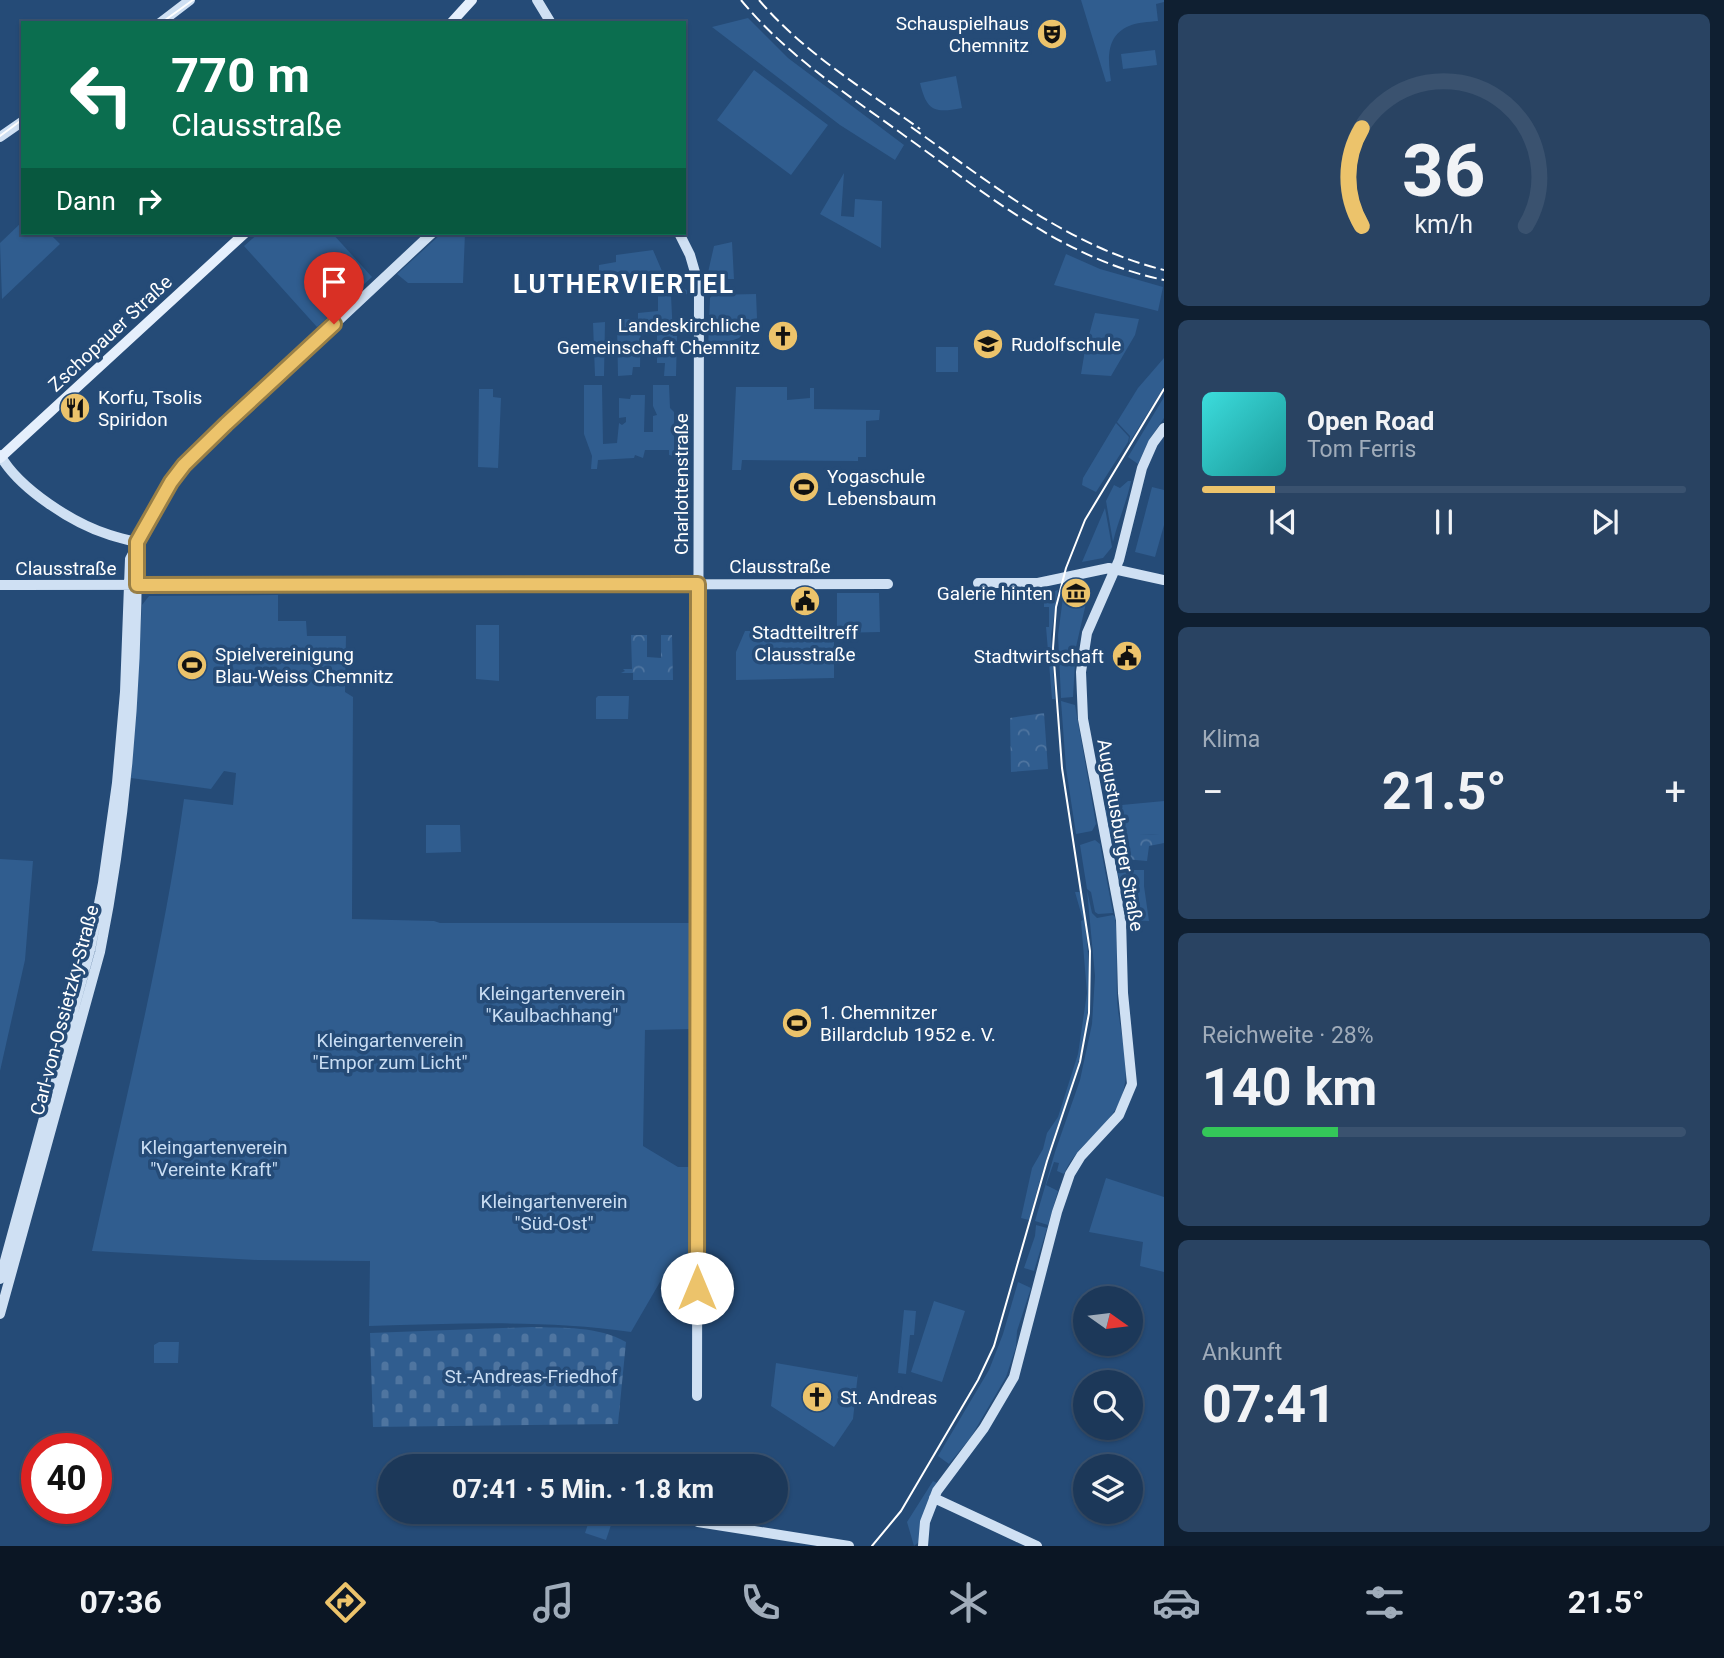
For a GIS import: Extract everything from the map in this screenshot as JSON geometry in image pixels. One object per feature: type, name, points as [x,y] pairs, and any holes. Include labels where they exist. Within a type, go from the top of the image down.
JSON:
[{"type":"main road","points":[[454,21],[472,0]]},
{"type":"main road","name":"Zschopauer Straße","points":[[0,457],[243,235]]},
{"type":"street","points":[[163,21],[190,0]]},
{"type":"street","points":[[537,0],[550,21]]},
{"type":"street","points":[[0,137],[21,122]]},
{"type":"street","name":"Carl-von-Ossietzky-Straße","points":[[0,1279],[99,909],[118,772],[137,542],[171,482],[184,465],[430,235]]},
{"type":"street","name":"Charlottenstraße","points":[[680,235],[690,255],[699,286],[697,1396]]},
{"type":"street","name":"Augustusburger Straße","points":[[923,1546],[925,1522],[934,1497],[984,1428],[1011,1384],[1057,1212],[1070,1174],[1082,1156],[1119,1115],[1132,1084],[1123,993],[1121,920],[1103,833],[1081,699],[1081,672],[1087,633],[1115,569],[1142,468],[1149,450],[1164,428]]},
{"type":"street","points":[[0,457],[27,487],[71,516],[110,535],[137,542]]},
{"type":"street","points":[[978,583],[1038,583],[1088,571],[1115,569],[1164,580]]},
{"type":"street","name":"Clausstraße","points":[[0,585],[887,584]]},
{"type":"street","name":"Carl-von-Ossietzky-Straße","points":[[0,1314],[100,952],[110,902],[125,805],[133,585]]},
{"type":"street","points":[[934,1497],[1037,1546]]},
{"type":"street","points":[[711,1524],[849,1546]]},
{"type":"green space","points":[[1081,0],[1164,0],[1156,4],[1158,21],[1132,25],[1121,30],[1116,36],[1109,57],[1111,81],[1106,82]]},
{"type":"green space","points":[[748,18],[788,58],[904,145],[895,160],[840,125],[712,27]]},
{"type":"green space","points":[[1155,50],[1157,65],[1123,69],[1121,54]]},
{"type":"green space","points":[[754,70],[828,125],[791,175],[717,120]]},
{"type":"green space","points":[[956,76],[962,108],[939,110],[929,105],[920,83]]},
{"type":"green space","points":[[844,173],[841,216],[854,217],[855,199],[882,201],[881,248],[820,214]]},
{"type":"green space","points":[[21,223],[21,235],[51,235],[60,244],[2,299],[0,243]]},
{"type":"green space","points":[[257,235],[334,235],[372,277],[317,327],[244,246]]},
{"type":"green space","points":[[440,235],[465,235],[463,283],[408,283],[397,274]]},
{"type":"green space","points":[[732,242],[734,279],[707,277],[714,246]]},
{"type":"green space","points":[[653,250],[662,271],[599,276],[599,265],[616,262],[616,255]]},
{"type":"green space","points":[[1066,254],[1100,269],[1163,287],[1158,311],[1054,285]]},
{"type":"green space","points":[[672,282],[690,292],[671,295],[673,336],[677,336],[676,376],[664,376],[665,363],[657,363],[657,325],[651,323],[641,325],[640,367],[633,367],[632,375],[618,376],[619,319],[638,319],[638,313],[658,311],[658,294],[667,293]]},
{"type":"green space","points":[[756,294],[757,318],[739,338],[708,349],[712,295]]},
{"type":"green space","points":[[1095,313],[1139,319],[1135,335],[1111,376],[1081,374]]},
{"type":"green space","points":[[605,322],[604,376],[595,376],[593,323]]},
{"type":"green space","points":[[936,347],[958,347],[958,372],[936,372]]},
{"type":"green space","points":[[1164,358],[1164,387],[1129,443],[1130,436],[1117,422],[1138,388]]},
{"type":"green space","points":[[584,385],[602,385],[603,444],[617,443],[619,423],[622,425],[626,422],[626,417],[619,418],[619,398],[630,399],[631,395],[645,395],[644,432],[653,432],[653,416],[657,415],[653,406],[653,385],[669,385],[670,408],[674,412],[674,456],[669,455],[669,450],[645,450],[643,458],[635,455],[634,458],[598,460],[597,469],[591,469],[592,456],[584,434]]},
{"type":"green space","points":[[736,387],[787,387],[787,400],[810,398],[810,388],[814,388],[814,409],[880,410],[879,420],[866,421],[866,457],[858,457],[858,461],[742,460],[741,470],[732,470]]},
{"type":"green space","points":[[479,389],[493,389],[493,397],[501,398],[498,468],[478,467]]},
{"type":"green space","points":[[1164,397],[1164,418],[1149,440],[1138,464],[1128,457]]},
{"type":"green space","points":[[1116,423],[1129,437],[1128,442],[1096,492],[1082,485],[1083,478]]},
{"type":"green space","points":[[1131,481],[1113,542],[1106,501],[1114,485],[1120,488]]},
{"type":"green space","points":[[1152,487],[1164,490],[1164,525],[1155,557],[1135,552]]},
{"type":"green space","points":[[1105,508],[1112,547],[1103,558],[1082,562]]},
{"type":"green space","points":[[1058,590],[1051,636],[1055,699],[1052,699],[1046,627],[1049,627],[1049,607],[1044,607],[1044,602],[1052,592]]},
{"type":"green space","points":[[1064,590],[1074,597],[1073,600],[1086,603],[1076,647],[1073,697],[1061,698],[1058,635]]},
{"type":"green space","points":[[837,593],[879,593],[880,632],[837,633]]},
{"type":"green space","points":[[278,595],[278,621],[306,621],[307,636],[346,636],[345,692],[353,697],[352,919],[440,923],[693,923],[692,1029],[645,1030],[643,1146],[678,1167],[694,1167],[695,1256],[680,1257],[671,1263],[631,1332],[533,1324],[369,1326],[370,1261],[257,1260],[92,1251],[154,969],[184,799],[233,805],[236,773],[224,771],[211,789],[131,778],[142,605],[149,596]]},
{"type":"green space","points":[[476,625],[499,625],[499,681],[476,679]]},
{"type":"green space","points":[[745,631],[834,631],[834,678],[736,680],[736,652]]},
{"type":"green space","points":[[631,635],[647,635],[647,657],[661,658],[661,635],[672,635],[673,680],[633,680],[633,673],[621,673],[625,671],[623,669],[632,669]]},
{"type":"green space","points":[[598,696],[629,696],[628,719],[596,719]]},
{"type":"green space","points":[[1061,701],[1075,705],[1096,824],[1092,831],[1076,834],[1066,768]]},
{"type":"green space","points":[[1044,713],[1048,769],[1011,772],[1010,718]]},
{"type":"green space","points":[[1164,801],[1164,834],[1137,835],[1108,828],[1105,810],[1111,806]]},
{"type":"green space","points":[[1123,824],[1137,833],[1164,834],[1164,843],[1149,846],[1147,861],[1114,858],[1108,828]]},
{"type":"green space","points":[[426,825],[460,825],[461,852],[426,853]]},
{"type":"green space","points":[[1095,840],[1100,844],[1113,913],[1095,912],[1091,892],[1087,889],[1080,845]]},
{"type":"green space","points":[[0,859],[33,861],[25,960],[0,1071]]},
{"type":"green space","points":[[1117,870],[1144,870],[1149,921],[1129,920]]},
{"type":"green space","points":[[1087,890],[1092,913],[1097,918],[1113,915],[1115,917],[1117,997],[1126,1077],[1124,1090],[1113,1113],[1076,1154],[1064,1174],[1057,1171],[1059,1163],[1054,1162],[1046,1185],[1058,1191],[1048,1225],[1035,1221],[1055,1152],[1080,1080],[1092,1024],[1095,976]]},
{"type":"green space","points":[[1075,892],[1080,892],[1088,950],[1089,994],[1086,1028],[1072,1085],[1029,1220],[1021,1218],[1032,1168],[1043,1149],[1047,1133],[1058,1117],[1078,1054],[1087,993],[1083,920]]},
{"type":"green space","points":[[1106,1178],[1164,1197],[1164,1272],[1140,1266],[1143,1242],[1089,1232]]},
{"type":"green space","points":[[1036,1225],[1047,1228],[1034,1271],[1024,1268]]},
{"type":"green space","points":[[1018,1282],[1031,1288],[1006,1377],[971,1437],[949,1464],[938,1456],[989,1370]]},
{"type":"green space","points":[[934,1301],[965,1311],[942,1382],[911,1372]]},
{"type":"green space","points":[[904,1310],[916,1311],[914,1335],[910,1335],[906,1374],[898,1373]]},
{"type":"green space","name":"St.-Andreas-Friedhof","points":[[532,1327],[592,1330],[626,1342],[618,1424],[373,1427],[370,1333]]},
{"type":"green space","points":[[159,1342],[179,1342],[178,1363],[154,1363],[154,1345]]},
{"type":"green space","points":[[776,1363],[857,1377],[858,1373],[853,1419],[834,1447],[771,1406]]},
{"type":"green space","points":[[933,1481],[937,1483],[925,1508],[919,1542],[914,1546],[907,1522]]},
{"type":"green space","points":[[588,1524],[611,1524],[606,1540],[585,1533]]},
{"type":"tram line","points":[[164,21],[193,0]]},
{"type":"tram line","points":[[0,136],[21,120]]},
{"type":"tram line","points":[[872,1546],[901,1511],[978,1380],[994,1346],[1047,1161],[1080,1062],[1089,1013],[1090,951],[1062,768],[1053,648],[1056,607],[1066,568],[1085,520],[1164,389]]},
{"type":"railway","points":[[741,0],[778,39],[818,73],[996,202],[1059,241],[1093,257],[1164,280]]},
{"type":"railway","points":[[759,0],[815,54],[920,129]]},
{"type":"railway","points":[[911,127],[1001,191],[1062,229],[1129,259],[1164,270]]},
{"type":"place","name":"Schauspielhaus Chemnitz","points":[[1052,34]]},
{"type":"place","name":"Landeskirchliche Gemeinschaft Chemnitz","points":[[783,336]]},
{"type":"place","name":"Rudolfschule","points":[[988,344]]},
{"type":"place","name":"Korfu, Tsolis Spiridon","points":[[75,408]]},
{"type":"place","name":"Yogaschule Lebensbaum","points":[[804,487]]},
{"type":"place","name":"Galerie hinten","points":[[1076,593]]},
{"type":"place","name":"Stadtteiltreff Clausstraße","points":[[805,601]]},
{"type":"place","name":"Stadtwirtschaft","points":[[1127,656]]},
{"type":"place","name":"Spielvereinigung Blau-Weiss Chemnitz","points":[[192,665]]},
{"type":"place","name":"1. Chemnitzer Billardclub 1952 e. V.","points":[[797,1023]]},
{"type":"place","name":"St. Andreas","points":[[817,1397]]},
{"type":"district","name":"LUTHERVIERTEL","points":[[624,284]]},
{"type":"route","points":[[334,324],[226,424],[184,465],[171,482],[137,542],[137,585],[698,584],[697,1288]]},
{"type":"park label","name":"Kleingartenverein \"Kaulbachhang\"","points":[[552,1004]]},
{"type":"park label","name":"Kleingartenverein \"Empor zum Licht\"","points":[[390,1051]]},
{"type":"park label","name":"Kleingartenverein \"Vereinte Kraft\"","points":[[214,1158]]},
{"type":"park label","name":"Kleingartenverein \"Süd-Ost\"","points":[[554,1212]]}]
